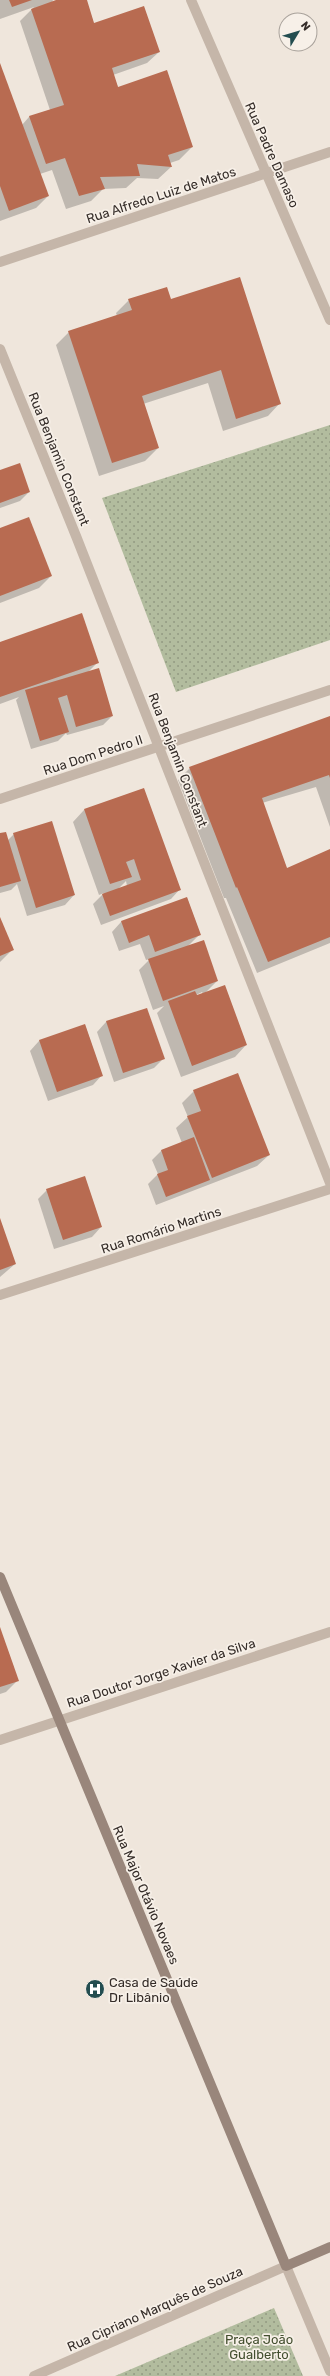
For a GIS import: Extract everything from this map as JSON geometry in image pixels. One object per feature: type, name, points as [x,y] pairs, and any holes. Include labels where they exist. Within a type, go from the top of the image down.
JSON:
[{"type":"main road","name":"Rua Major Otávio Novaes","points":[[0,1577],[286,2266]]},
{"type":"main road","points":[[286,2266],[330,2247]]},
{"type":"street","name":"Rua Padre Damaso","points":[[191,0],[330,320]]},
{"type":"street","name":"Rua Alfredo Luiz de Matos","points":[[0,262],[330,152]]},
{"type":"street","name":"Rua Benjamin Constant","points":[[0,349],[159,747],[330,1183]]},
{"type":"street","name":"Rua Dom Pedro II","points":[[0,799],[330,690]]},
{"type":"street","name":"Rua Romário Martins","points":[[0,1295],[330,1189]]},
{"type":"street","name":"Rua Doutor Jorge Xavier da Silva","points":[[0,1740],[330,1632]]},
{"type":"street","points":[[286,2266],[330,2371]]},
{"type":"street","name":"Rua Cipriano Marquês de Souza","points":[[34,2376],[286,2266]]},
{"type":"green space","points":[[330,425],[330,640],[176,692],[102,498]]},
{"type":"green space","name":"Praça João Gualberto","points":[[274,2308],[303,2376],[115,2376]]},
{"type":"building","points":[[9,0],[32,0],[12,7]]},
{"type":"building","points":[[56,0],[87,0],[94,23],[144,6],[160,52],[112,68],[118,87],[167,70],[193,147],[168,155],[172,167],[137,164],[140,176],[100,177],[105,189],[79,196],[65,158],[46,164],[29,116],[64,105],[31,9]]},
{"type":"building","points":[[0,63],[49,196],[9,211],[0,186]]},
{"type":"building","points":[[240,277],[281,404],[236,419],[221,370],[142,396],[159,448],[112,463],[68,331],[132,310],[128,299],[167,287],[171,299]]},
{"type":"building","points":[[20,463],[30,492],[0,503],[0,470]]},
{"type":"building","points":[[29,517],[52,576],[0,596],[0,528]]},
{"type":"building","points":[[82,613],[99,663],[0,697],[0,642]]},
{"type":"building","points":[[99,668],[113,716],[76,727],[67,695],[58,698],[69,732],[40,741],[25,690]]},
{"type":"building","points":[[330,716],[330,778],[329,775],[262,798],[287,868],[330,849],[330,937],[268,962],[237,887],[236,888],[189,767]]},
{"type":"building","points":[[144,788],[181,890],[110,916],[102,894],[141,880],[134,859],[126,862],[132,877],[110,884],[84,809]]},
{"type":"building","points":[[52,821],[75,895],[36,908],[13,833]]},
{"type":"building","points":[[6,832],[21,881],[0,887],[0,833]]},
{"type":"building","points":[[187,897],[201,935],[155,952],[149,935],[129,943],[121,921]]},
{"type":"building","points":[[0,917],[14,950],[0,956]]},
{"type":"building","points":[[204,940],[218,981],[163,1001],[148,959]]},
{"type":"building","points":[[225,985],[247,1045],[192,1066],[168,1001],[195,991],[197,995]]},
{"type":"building","points":[[147,1008],[165,1059],[123,1073],[106,1021]]},
{"type":"building","points":[[85,1024],[103,1076],[57,1092],[39,1040]]},
{"type":"building","points":[[238,1073],[270,1155],[212,1178],[187,1116],[201,1111],[193,1090]]},
{"type":"building","points":[[194,1137],[210,1180],[166,1197],[157,1174],[168,1170],[161,1150]]},
{"type":"building","points":[[85,1176],[102,1227],[63,1240],[46,1189]]},
{"type":"building","points":[[0,1218],[16,1264],[0,1270]]},
{"type":"building","points":[[0,1627],[19,1681],[0,1687]]},
{"type":"place","name":"Casa de Saúde Dr Libânio","points":[[95,1989]]}]
